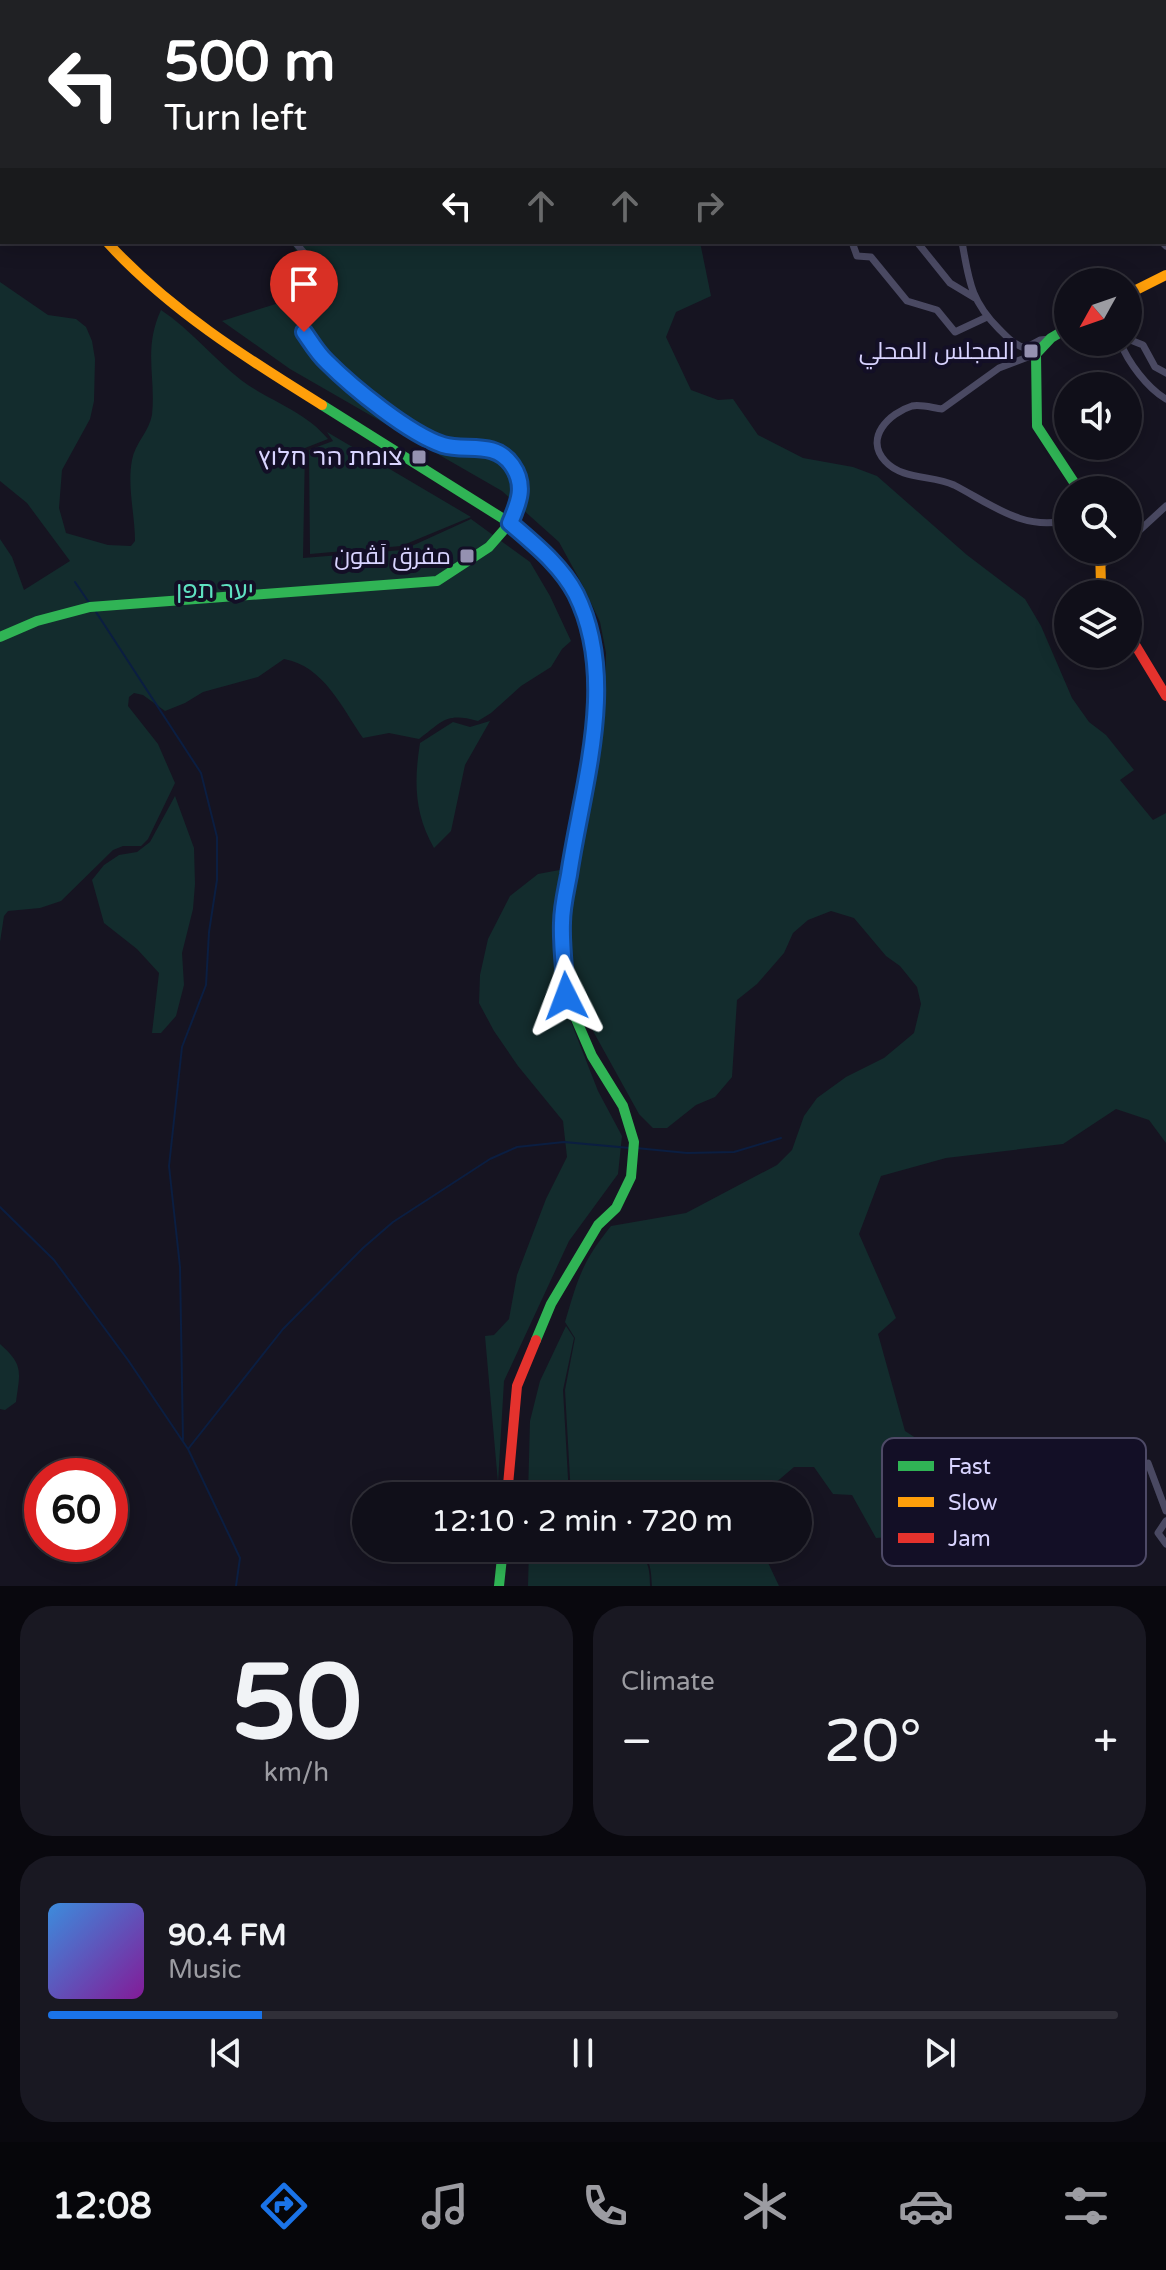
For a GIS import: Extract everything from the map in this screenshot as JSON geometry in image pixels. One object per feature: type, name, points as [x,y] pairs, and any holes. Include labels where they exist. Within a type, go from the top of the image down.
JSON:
[{"type":"main road","points":[[109,244],[126,263],[226,345],[510,523],[562,573],[576,594],[591,637],[596,689],[591,752],[573,842],[562,922],[566,996],[592,1056],[623,1106],[634,1142],[631,1177],[616,1208],[598,1225],[551,1304],[517,1386],[508,1482]]},
{"type":"main road","points":[[1142,287],[1166,275]]},
{"type":"main road","points":[[1054,336],[1036,354],[1037,426],[1070,476]]},
{"type":"main road","points":[[0,637],[37,621],[90,607],[437,581],[489,547],[510,523]]},
{"type":"main road","points":[[1101,566],[1101,580]]},
{"type":"main road","points":[[1142,656],[1166,696]]},
{"type":"main road","points":[[499,1586],[502,1562]]},
{"type":"street","points":[[297,244],[310,260],[304,332],[324,360],[413,429],[444,445],[487,448],[511,463],[522,488],[510,523]]},
{"type":"street","points":[[853,244],[857,256],[871,257],[907,301],[937,310],[955,332],[987,317]]},
{"type":"street","points":[[919,244],[950,283],[975,298]]},
{"type":"street","points":[[962,244],[970,288],[987,317],[1016,345],[1025,348],[1051,338]]},
{"type":"street","points":[[1142,345],[1155,367],[1166,373]]},
{"type":"street","points":[[1036,354],[999,368],[942,409],[915,405],[892,415],[879,430],[878,449],[886,462],[908,474],[952,484],[978,501],[1019,520],[1054,524]]},
{"type":"street","points":[[1128,356],[1159,395],[1166,399]]},
{"type":"street","points":[[1142,528],[1166,506]]},
{"type":"street","points":[[1148,1463],[1166,1511]]},
{"type":"street","points":[[1166,1521],[1158,1533],[1166,1544]]},
{"type":"green space","points":[[291,244],[700,244],[711,296],[676,312],[666,337],[691,390],[718,400],[733,399],[758,435],[803,458],[853,467],[877,476],[967,555],[1025,599],[1054,656],[1054,668],[1059,668],[1072,698],[1089,722],[1106,735],[1134,770],[1120,780],[1153,820],[1166,813],[1166,1143],[1149,1120],[1116,1109],[1063,1144],[946,1158],[881,1176],[859,1234],[896,1318],[878,1334],[905,1431],[916,1438],[882,1438],[882,1538],[876,1538],[852,1495],[833,1494],[814,1467],[794,1467],[776,1482],[570,1482],[565,1390],[575,1338],[565,1322],[582,1271],[601,1239],[611,1226],[686,1213],[777,1165],[792,1150],[804,1116],[817,1098],[846,1077],[884,1058],[914,1033],[921,1004],[917,987],[854,918],[831,911],[808,920],[793,933],[784,953],[757,984],[737,1000],[732,1077],[715,1097],[696,1105],[667,1128],[653,1128],[639,1114],[593,1031],[577,985],[570,942],[571,908],[604,718],[606,653],[600,622],[559,542],[502,491],[290,369],[222,321],[282,302],[295,293],[306,270]]},
{"type":"green space","name":"יער תפן","points":[[0,282],[48,315],[76,319],[86,327],[92,341],[94,401],[90,419],[62,470],[59,508],[66,533],[108,545],[131,546],[135,541],[131,470],[134,454],[152,415],[151,350],[161,310],[241,380],[309,421],[328,439],[305,448],[303,558],[403,550],[471,519],[530,562],[571,641],[551,667],[521,686],[491,713],[478,721],[459,717],[446,720],[419,739],[389,733],[363,738],[321,679],[298,663],[284,659],[258,677],[203,692],[165,711],[143,695],[134,693],[129,697],[128,706],[158,744],[175,783],[148,839],[141,846],[123,846],[113,850],[61,901],[40,908],[8,911],[4,916],[0,942],[0,539],[12,557],[24,590],[70,561],[27,503],[0,481]]},
{"type":"green space","points":[[327,432],[471,517],[401,546],[310,554],[309,450],[333,441]]},
{"type":"green space","points":[[490,721],[465,765],[451,831],[434,848],[427,835],[417,797],[420,743],[453,722],[470,727]]},
{"type":"green space","points":[[175,796],[194,848],[193,909],[182,953],[184,985],[176,1016],[161,1033],[152,1033],[159,973],[137,949],[104,923],[92,880],[104,865],[119,855],[137,852],[150,842]]},
{"type":"green space","points":[[565,869],[552,940],[556,974],[598,1091],[622,1136],[618,1174],[569,1241],[504,1381],[498,1482],[485,1336],[494,1335],[509,1319],[517,1275],[546,1199],[567,1157],[563,1121],[518,1066],[479,1003],[480,975],[488,939],[510,896],[538,874]]},
{"type":"green space","points":[[566,1326],[574,1338],[563,1390],[568,1482],[528,1482],[530,1421],[540,1381]]},
{"type":"green space","points":[[0,1344],[17,1364],[19,1376],[16,1402],[5,1410],[0,1409]]},
{"type":"green space","points":[[529,1562],[646,1562],[650,1586],[528,1586]]},
{"type":"green space","points":[[648,1562],[768,1562],[779,1586],[652,1586]]},
{"type":"waterway","points":[[75,582],[90,604]]},
{"type":"waterway","points":[[96,612],[201,773],[217,837],[217,880],[209,932],[206,985],[182,1047],[169,1166],[180,1267],[183,1440]]},
{"type":"waterway","points":[[636,1148],[687,1153],[734,1152],[781,1138]]},
{"type":"waterway","points":[[188,1449],[283,1329],[393,1222],[490,1159],[517,1147],[564,1142],[630,1148]]},
{"type":"waterway","points":[[0,1207],[54,1260],[128,1360],[188,1449],[240,1558],[236,1586]]},
{"type":"traffic: fast","points":[[1054,336],[1036,354],[1037,426],[1070,476]]},
{"type":"traffic: fast","points":[[322,405],[510,523],[562,573],[576,594],[591,637],[596,689],[591,752],[562,922],[566,996],[592,1056],[623,1106],[634,1142],[631,1177],[616,1208],[598,1225],[551,1304],[536,1340]]},
{"type":"traffic: fast","points":[[0,637],[37,621],[90,607],[437,581],[489,547],[510,523]]},
{"type":"traffic: fast","points":[[499,1586],[502,1562]]},
{"type":"traffic: slow","points":[[109,244],[182,311],[322,405]]},
{"type":"traffic: slow","points":[[1142,287],[1166,275]]},
{"type":"traffic: slow","points":[[1100,564],[1101,580]]},
{"type":"traffic: jam","points":[[1142,656],[1166,696]]},
{"type":"traffic: jam","points":[[508,1482],[517,1386],[536,1340]]},
{"type":"place","name":"المجلس المحلي","points":[[1031,351]]},
{"type":"place","name":"צומת הר חלוץ","points":[[419,457]]},
{"type":"place","name":"مفرق لَڤون","points":[[467,556]]},
{"type":"route","points":[[304,332],[324,360],[413,429],[444,445],[487,448],[511,463],[522,488],[510,523],[546,555],[576,594],[591,637],[596,689],[591,752],[573,842],[562,922],[566,996]]}]
